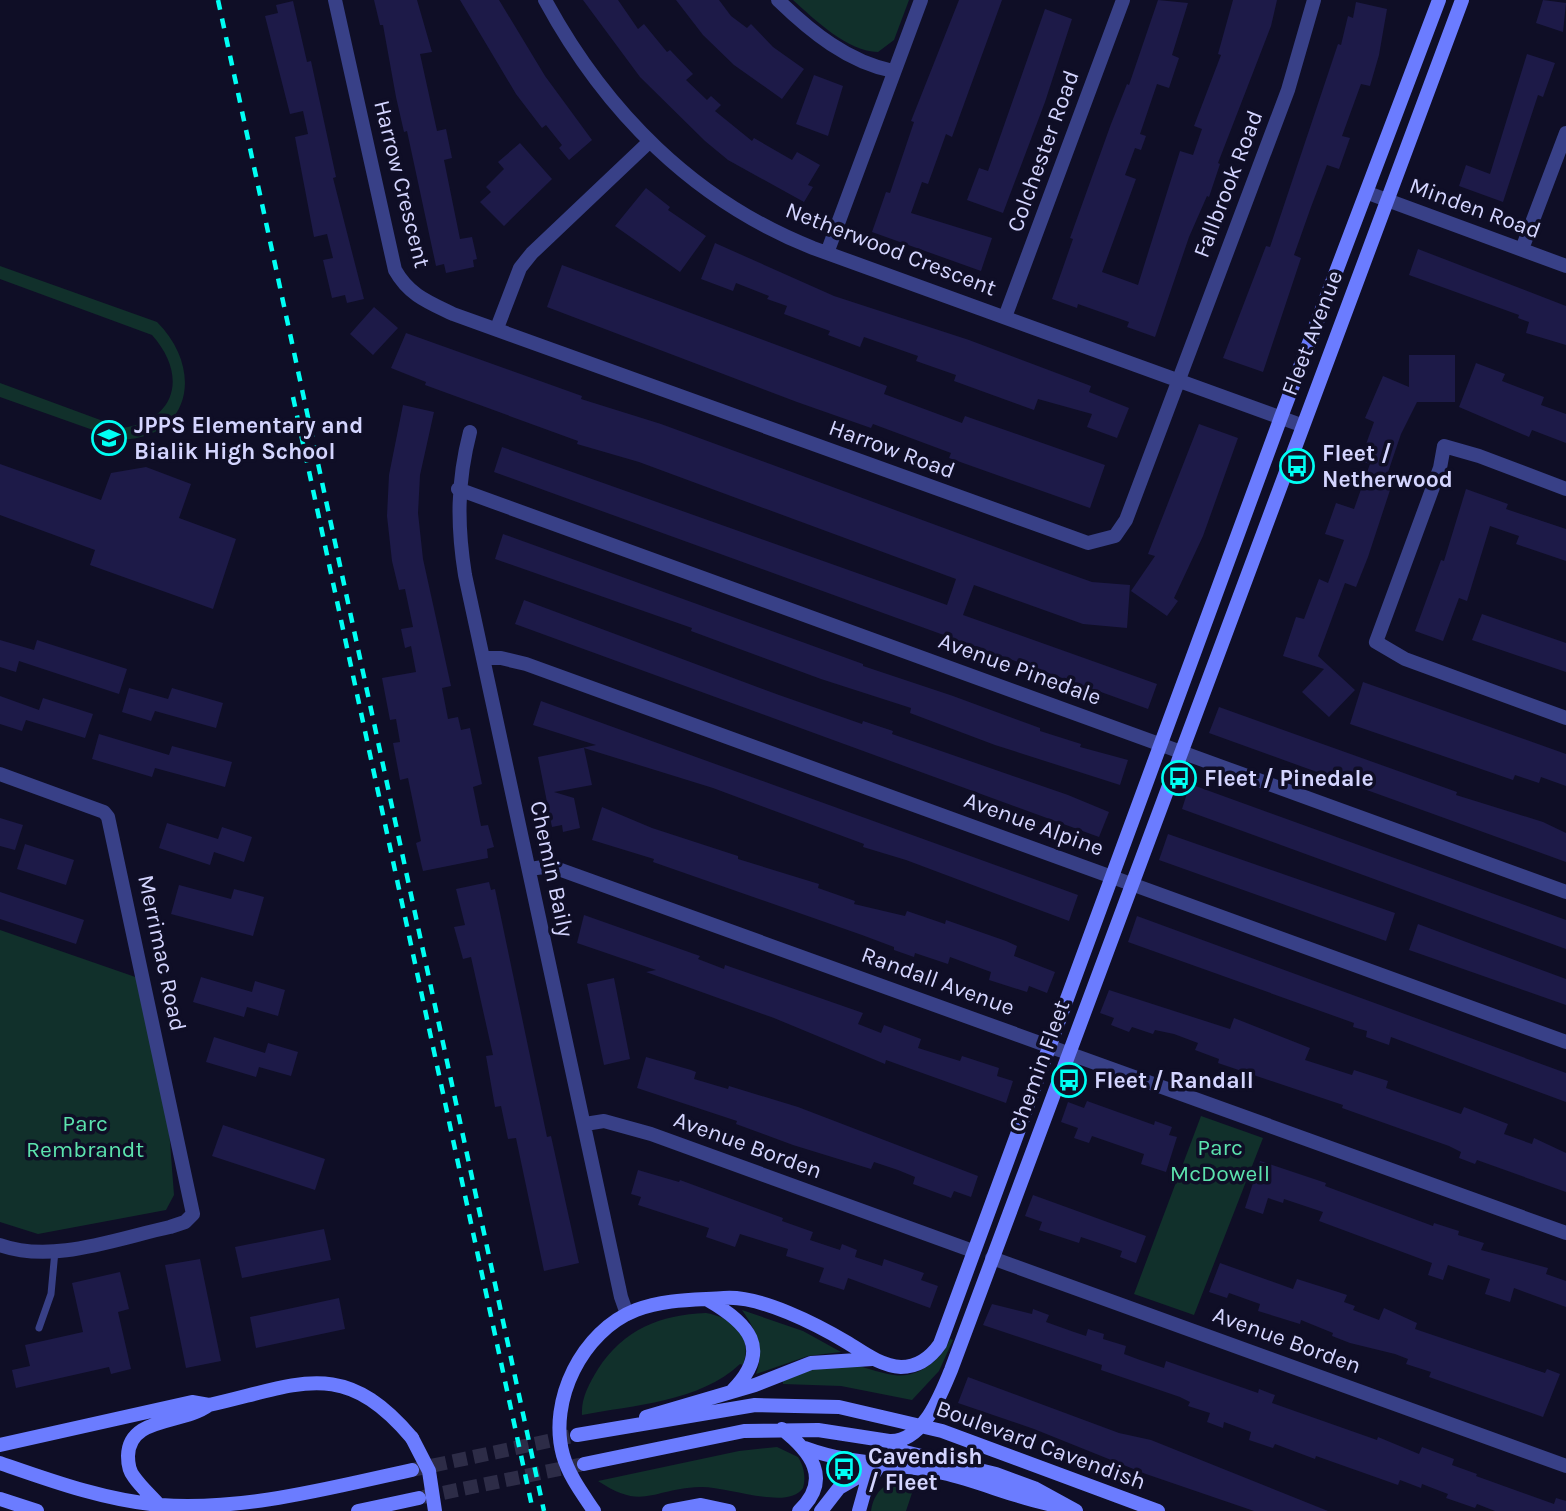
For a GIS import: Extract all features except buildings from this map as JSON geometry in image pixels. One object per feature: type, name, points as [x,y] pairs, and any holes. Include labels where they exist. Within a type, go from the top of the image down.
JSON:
[{"type":"main road","name":"Fleet Avenue","points":[[1187,677],[1281,417],[1439,0]]},
{"type":"main road","name":"Fleet Avenue","points":[[1206,683],[1462,0]]},
{"type":"main road","name":"Chemin Fleet","points":[[873,1359],[905,1367],[923,1361],[933,1353],[944,1337],[1111,876],[1187,677]]},
{"type":"main road","name":"Chemin Fleet","points":[[921,1425],[945,1384],[1206,683]]},
{"type":"main road","points":[[609,1511],[591,1506],[571,1475],[562,1449],[560,1420],[563,1398],[584,1353],[609,1326],[628,1314],[668,1301],[742,1299],[810,1323],[873,1359]]},
{"type":"main road","points":[[708,1300],[742,1322],[752,1342],[752,1363],[732,1391]]},
{"type":"main road","points":[[624,1425],[811,1363],[873,1359]]},
{"type":"main road","points":[[0,1444],[192,1402],[209,1405],[306,1385],[339,1383],[372,1400],[412,1438],[429,1471],[436,1511]]},
{"type":"main road","name":"Boulevard Cavendish","points":[[577,1435],[624,1425],[780,1404],[839,1407],[921,1425],[1158,1511]]},
{"type":"main road","points":[[159,1505],[131,1473],[128,1459],[133,1438],[143,1428],[195,1415],[209,1405]]},
{"type":"main road","points":[[889,1441],[907,1438],[921,1425]]},
{"type":"main road","points":[[782,1429],[805,1448],[814,1463],[815,1485],[811,1497],[799,1511]]},
{"type":"main road","name":"Boulevard Cavendish","points":[[584,1464],[726,1434],[782,1429],[842,1432],[889,1441],[905,1452],[974,1468],[1034,1488],[1071,1509]]},
{"type":"main road","points":[[805,1448],[847,1461],[949,1474],[1028,1501],[1071,1509]]},
{"type":"main road","points":[[0,1463],[91,1493],[159,1505],[196,1507],[250,1503],[412,1470]]},
{"type":"main road","points":[[821,1511],[839,1488],[879,1466]]},
{"type":"main road","points":[[859,1511],[866,1486],[879,1466]]},
{"type":"main road","points":[[358,1511],[419,1498]]},
{"type":"main road","points":[[0,1499],[37,1511]]},
{"type":"main road","points":[[669,1511],[701,1505],[729,1511]]},
{"type":"street","name":"Harrow Crescent","points":[[335,0],[395,271],[405,288],[421,299],[497,328]]},
{"type":"street","name":"Netherwood Crescent","points":[[545,0],[580,60],[648,143],[726,202],[777,232],[827,253],[1301,425]]},
{"type":"street","points":[[778,0],[814,32],[848,55],[872,67],[893,71]]},
{"type":"street","points":[[827,253],[921,0]]},
{"type":"street","name":"Colchester Road","points":[[1005,317],[1123,0]]},
{"type":"street","name":"Fallbrook Road","points":[[1179,382],[1288,90],[1314,0]]},
{"type":"street","points":[[1522,249],[1566,133]]},
{"type":"street","points":[[497,328],[520,268],[532,253],[648,143]]},
{"type":"street","name":"Minden Road","points":[[1368,193],[1566,266]]},
{"type":"street","name":"Harrow Road","points":[[497,328],[1088,543],[1106,541],[1121,530],[1179,382]]},
{"type":"street","name":"Chemin Baily","points":[[470,432],[458,489],[459,538],[621,1297],[628,1314]]},
{"type":"street","points":[[1566,489],[1479,456],[1444,446],[1440,468],[1376,642],[1405,659],[1566,718]]},
{"type":"street","name":"Avenue Pinedale","points":[[458,489],[1566,892]]},
{"type":"street","name":"Avenue Alpine","points":[[484,658],[501,658],[526,664],[1566,1042]]},
{"type":"street","name":"Merrimac Road","points":[[0,774],[104,812],[108,817],[193,1214],[185,1222],[170,1227],[55,1251]]},
{"type":"street","name":"Randall Avenue","points":[[530,869],[550,866],[1566,1233]]},
{"type":"street","name":"Avenue Borden","points":[[585,1124],[604,1121],[651,1134],[973,1251]]},
{"type":"street","points":[[0,1245],[30,1251],[55,1251]]},
{"type":"street","name":"Avenue Borden","points":[[992,1258],[1566,1466]]},
{"type":"lane","points":[[39,1328],[51,1294],[55,1251]]},
{"type":"green space","points":[[793,0],[909,0],[894,40],[878,52],[867,51],[843,41]]},
{"type":"green space","points":[[0,266],[157,322],[172,340],[181,359],[185,379],[183,397],[176,413],[163,427],[145,436],[121,440],[0,397],[0,383],[122,428],[155,416],[171,393],[173,379],[163,350],[152,335],[0,279]]},
{"type":"green space","name":"Parc Rembrandt","points":[[0,930],[144,980],[165,1076],[174,1195],[166,1210],[38,1234],[0,1222]]},
{"type":"green space","name":"Parc McDowell","points":[[1201,1116],[1263,1138],[1194,1315],[1134,1294]]},
{"type":"green space","points":[[742,1310],[803,1331],[841,1352],[808,1356],[756,1374],[760,1356],[758,1340]]},
{"type":"green space","points":[[706,1313],[725,1319],[739,1330],[745,1345],[743,1365],[740,1364],[706,1387],[686,1394],[582,1415],[584,1397],[598,1369],[608,1355],[631,1334],[658,1321]]},
{"type":"green space","points":[[950,1339],[953,1340],[939,1371],[912,1400],[841,1386],[783,1384],[783,1381],[805,1371],[838,1364],[894,1375],[911,1374],[935,1361]]},
{"type":"green space","points":[[777,1447],[798,1457],[802,1464],[804,1484],[795,1495],[771,1498],[700,1487],[637,1497],[613,1490],[598,1481],[739,1451]]},
{"type":"green space","points":[[917,1478],[906,1511],[871,1511],[881,1489],[893,1482]]},
{"type":"tunnel","points":[[412,1470],[572,1436]]},
{"type":"tunnel","points":[[423,1497],[584,1464]]},
{"type":"railway","points":[[218,0],[544,1511]]},
{"type":"railway","points":[[293,397],[533,1511]]},
{"type":"place","name":"JPPS Elementary and Bialik High School","points":[[109,438]]},
{"type":"place","name":"Fleet / Netherwood","points":[[1297,466]]},
{"type":"place","name":"Fleet / Pinedale","points":[[1179,778]]},
{"type":"place","name":"Fleet / Randall","points":[[1069,1080]]},
{"type":"place","name":"Cavendish / Fleet","points":[[844,1469]]}]
